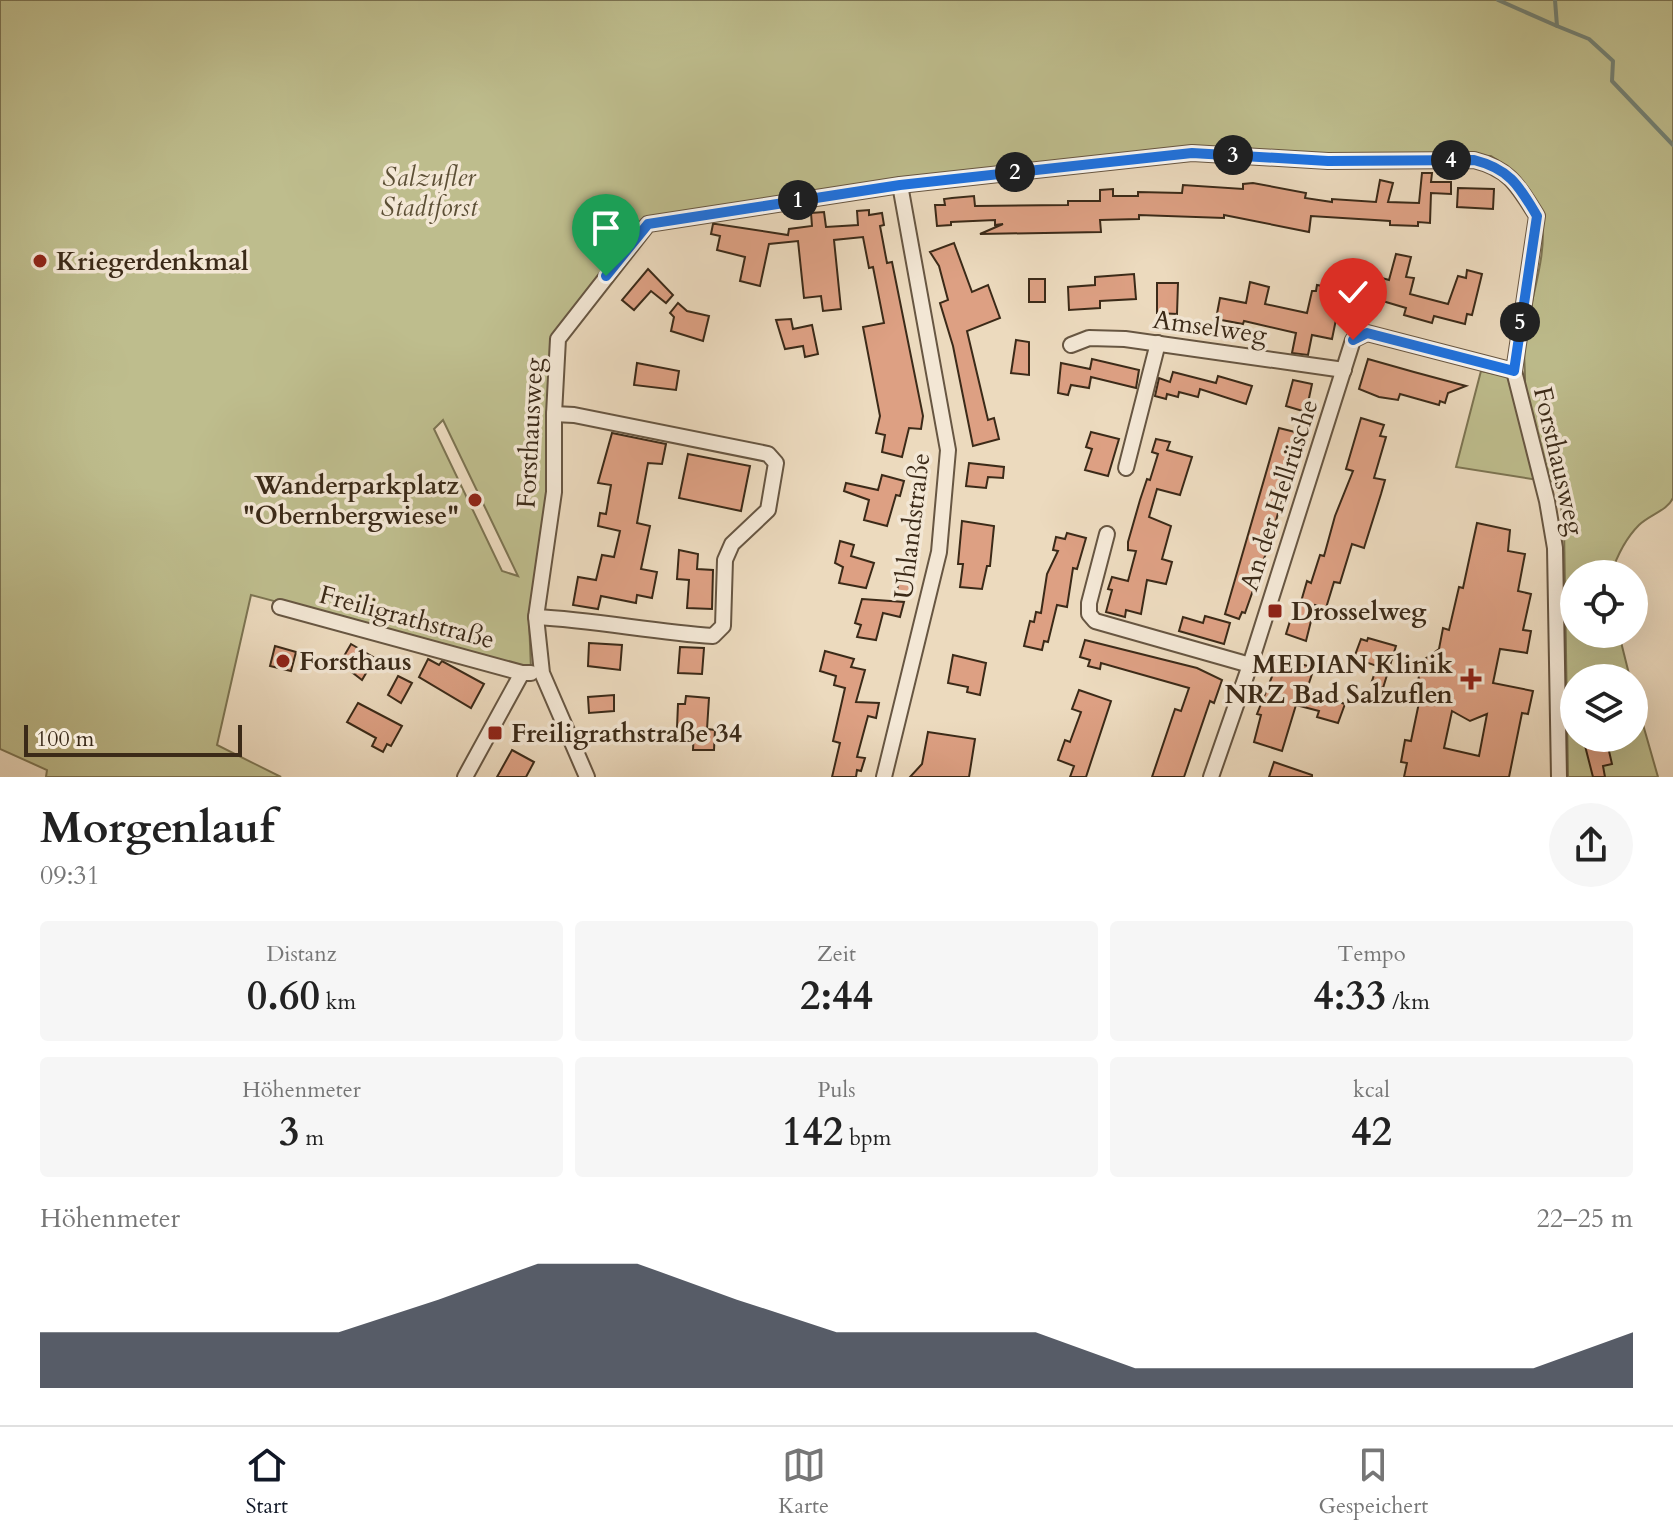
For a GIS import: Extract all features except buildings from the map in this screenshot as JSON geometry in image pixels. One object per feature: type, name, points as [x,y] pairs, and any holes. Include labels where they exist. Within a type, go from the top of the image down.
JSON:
[{"type":"street","name":"Forsthausweg","points":[[587,777],[542,673],[536,617],[554,492],[558,339],[648,224],[900,185],[1192,153],[1328,161],[1474,160],[1497,166],[1522,191],[1537,216],[1514,371],[1547,501],[1555,548],[1559,777]]},
{"type":"street","name":"Uhlandstraße","points":[[884,777],[939,552],[948,450],[900,185]]},
{"type":"street","name":"An der Hellrüsche","points":[[1211,777],[1250,665],[1353,340],[1367,333],[1514,371]]},
{"type":"street","name":"Amselweg","points":[[1071,345],[1089,338],[1158,343],[1344,370]]},
{"type":"street","points":[[1126,468],[1158,343]]},
{"type":"street","points":[[536,617],[601,621],[649,632],[713,636],[723,626],[725,560],[732,544],[768,510],[776,463],[768,454],[574,415],[554,414]]},
{"type":"street","points":[[1107,534],[1089,603],[1089,614],[1095,621],[1250,665]]},
{"type":"street","name":"Freiligrathstraße","points":[[280,607],[522,673],[542,673]]},
{"type":"street","name":"Freiligrathstraße","points":[[465,777],[522,673]]},
{"type":"green space","name":"Salzufler Stadtforst","points":[[0,0],[1673,0],[1673,498],[1634,530],[1616,560],[1565,560],[1564,526],[1557,483],[1456,467],[1481,371],[1525,380],[1525,337],[1541,259],[1541,214],[1532,194],[1516,174],[1491,156],[1329,155],[1194,147],[647,219],[555,335],[547,413],[547,490],[529,619],[531,669],[251,595],[217,745],[281,777],[46,777],[47,770],[0,749]],"holes":[[[443,420],[518,576],[502,571],[434,429]]]},
{"type":"green space","name":"Salzufler Stadtforst","points":[[1566,648],[1622,648],[1626,664],[1566,664]]},
{"type":"green space","name":"Salzufler Stadtforst","points":[[1648,742],[1658,777],[1568,777],[1568,752],[1648,752]]},
{"type":"waterway","points":[[1498,0],[1557,26]]},
{"type":"waterway","points":[[1555,0],[1557,26],[1589,39],[1613,61],[1612,81],[1673,145]]},
{"type":"place","name":"Kriegerdenkmal","points":[[40,261]]},
{"type":"place","name":"Wanderparkplatz \"Obernbergwiese\"","points":[[475,500]]},
{"type":"place","name":"Drosselweg","points":[[1275,611]]},
{"type":"place","name":"Forsthaus","points":[[283,661]]},
{"type":"place","name":"MEDIAN Klinik NRZ Bad Salzuflen","points":[[1471,679]]},
{"type":"place","name":"Freiligrathstraße 34","points":[[495,733]]},
{"type":"route","points":[[606,276],[648,224],[900,185],[1192,153],[1328,161],[1474,160],[1497,166],[1508,175],[1537,216],[1514,371],[1367,333],[1353,340]]}]
